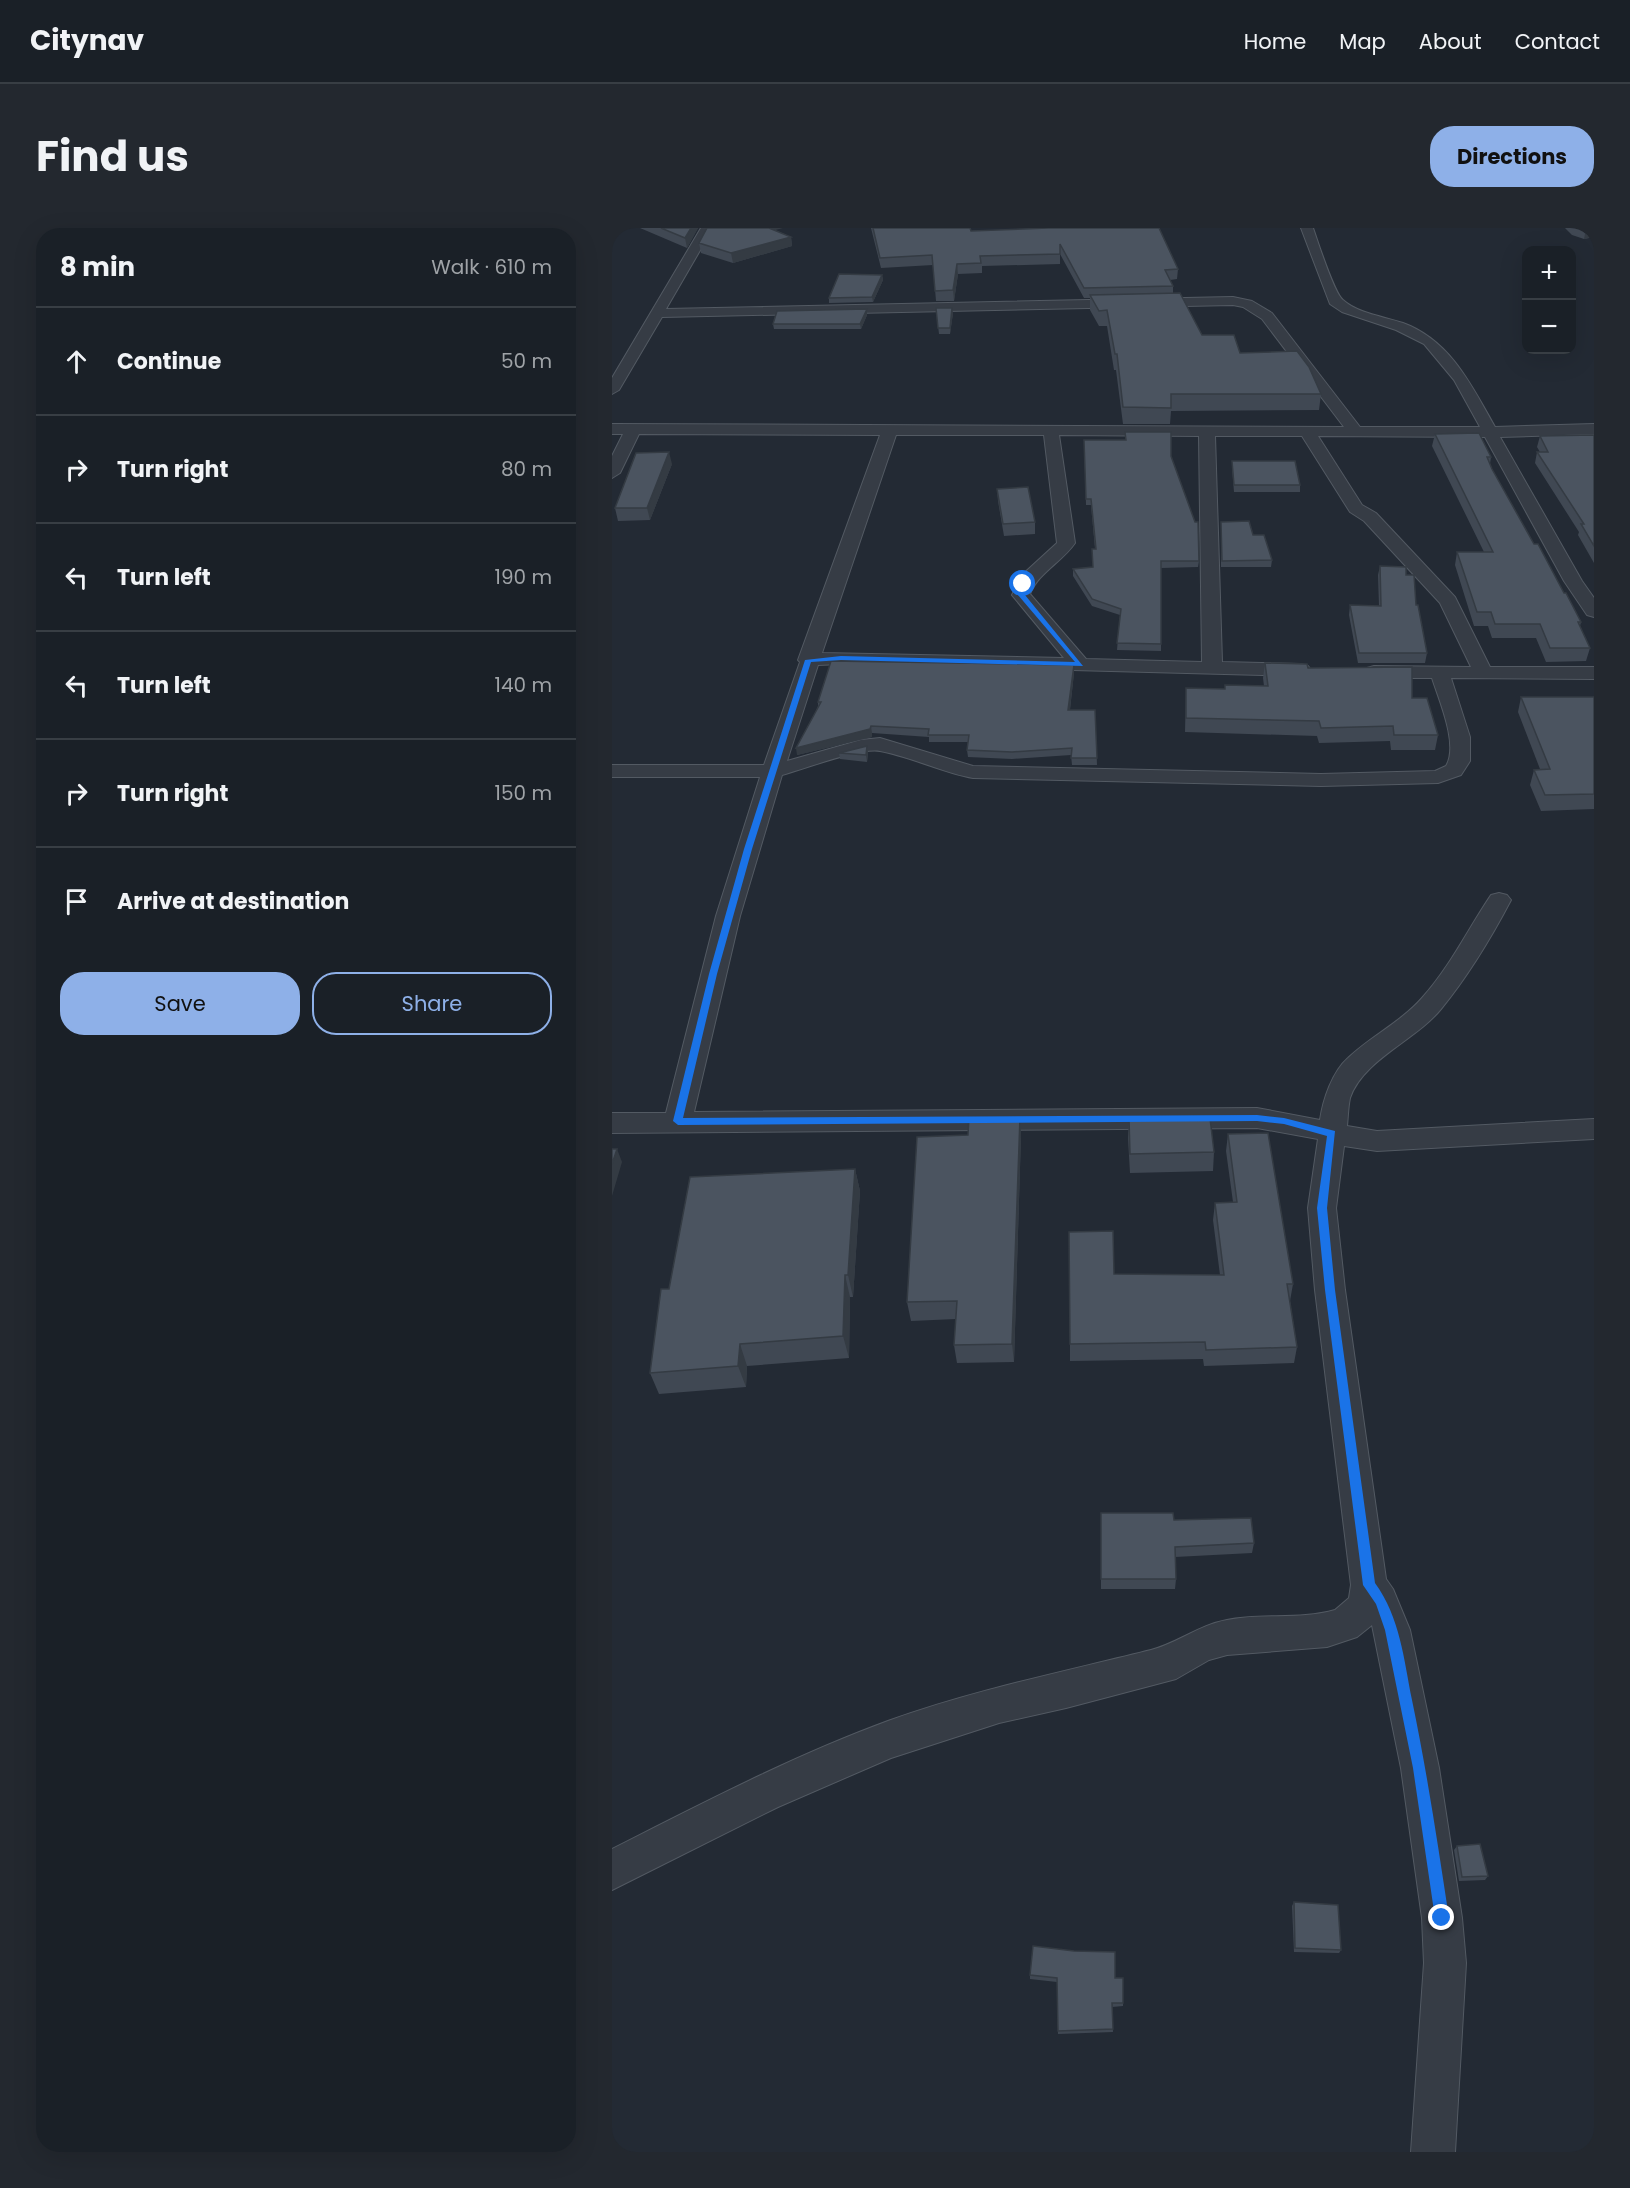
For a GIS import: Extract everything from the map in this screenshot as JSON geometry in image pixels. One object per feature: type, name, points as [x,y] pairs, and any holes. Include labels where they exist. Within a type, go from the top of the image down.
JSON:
[{"type":"street","points":[[612,390],[707,228]]},
{"type":"street","points":[[1307,228],[1335,301],[1347,309],[1401,327],[1429,341],[1461,378],[1574,581],[1594,611]]},
{"type":"street","points":[[657,313],[1233,301],[1247,304],[1267,316],[1355,431]]},
{"type":"street","points":[[612,429],[1489,432],[1594,429]]},
{"type":"street","points":[[612,473],[633,429]]},
{"type":"street","points":[[678,1121],[713,974],[748,849],[808,660],[890,429]]},
{"type":"street","points":[[1051,430],[1066,543],[1061,552],[1049,559],[1023,584],[1021,595],[1080,664]]},
{"type":"street","points":[[1306,430],[1356,508],[1370,517],[1448,601],[1484,674]]},
{"type":"street","points":[[1207,431],[1212,668]]},
{"type":"street","points":[[808,660],[841,658],[1324,671]]},
{"type":"street","points":[[1359,672],[1594,673]]},
{"type":"street","points":[[612,771],[774,771],[861,746],[880,744],[952,768],[973,772],[1321,780],[1437,777],[1454,771],[1461,761],[1461,740],[1440,674]]},
{"type":"street","points":[[612,1870],[703,1826],[764,1793],[889,1740],[999,1704],[1066,1690],[1176,1661],[1199,1646],[1227,1637],[1327,1630],[1344,1625],[1356,1617],[1365,1606],[1369,1585],[1330,1290],[1322,1208],[1337,1098],[1354,1066],[1411,1024],[1431,1003],[1482,932],[1499,900]]},
{"type":"street","points":[[612,1123],[1257,1118],[1284,1121],[1377,1141],[1594,1129]]},
{"type":"street","points":[[1369,1585],[1380,1601],[1392,1630],[1420,1768],[1442,1918],[1446,1963],[1438,2151]]},
{"type":"building","points":[[661,228],[691,228],[685,238]]},
{"type":"building","points":[[707,228],[769,228],[791,237],[731,253],[699,243]]},
{"type":"building","points":[[873,228],[970,228],[971,231],[1159,228],[1178,269],[1165,270],[1173,286],[1084,288],[1060,244],[1060,254],[980,256],[981,263],[957,264],[953,290],[935,291],[932,255],[880,258]]},
{"type":"building","points":[[839,274],[882,275],[872,297],[829,298]]},
{"type":"building","points":[[1180,293],[1202,335],[1234,335],[1240,353],[1297,351],[1309,367],[1321,394],[1171,394],[1171,408],[1123,407],[1117,354],[1115,354],[1107,310],[1099,311],[1090,295]]},
{"type":"building","points":[[936,308],[952,308],[950,328],[938,328]]},
{"type":"building","points":[[867,309],[860,324],[773,324],[777,311]]},
{"type":"building","points":[[1125,432],[1171,432],[1171,456],[1195,522],[1198,522],[1199,561],[1161,561],[1161,644],[1117,643],[1121,609],[1092,599],[1073,569],[1093,567],[1092,549],[1096,549],[1091,499],[1086,499],[1084,440],[1126,440]]},
{"type":"building","points":[[1479,433],[1491,457],[1487,457],[1492,469],[1534,544],[1538,544],[1566,593],[1581,622],[1578,622],[1590,648],[1550,648],[1540,624],[1495,624],[1491,612],[1477,612],[1457,552],[1493,552],[1435,434]]},
{"type":"building","points":[[1594,435],[1594,546],[1581,524],[1584,524],[1537,452],[1548,452],[1540,436]]},
{"type":"building","points":[[669,452],[647,508],[615,508],[636,453]]},
{"type":"building","points":[[1232,461],[1295,461],[1300,485],[1234,485]]},
{"type":"building","points":[[1028,487],[1035,522],[1003,524],[997,489]]},
{"type":"building","points":[[1249,521],[1253,535],[1264,535],[1272,560],[1222,561],[1221,522]]},
{"type":"building","points":[[1380,566],[1406,567],[1406,575],[1414,575],[1416,605],[1418,605],[1427,653],[1359,653],[1350,605],[1381,606]]},
{"type":"building","points":[[831,661],[1074,665],[1068,710],[1095,710],[1097,758],[1071,758],[1072,748],[1012,752],[967,750],[969,735],[928,735],[929,729],[871,726],[870,729],[796,748],[821,702],[818,702]]},
{"type":"building","points":[[1265,663],[1307,664],[1308,668],[1412,667],[1412,698],[1427,698],[1438,735],[1394,735],[1393,726],[1321,728],[1319,721],[1186,718],[1186,688],[1225,689],[1225,685],[1268,686]]},
{"type":"building","points":[[1521,697],[1594,697],[1594,794],[1545,795],[1534,770],[1550,769]]},
{"type":"building","points":[[867,746],[866,755],[839,753]]},
{"type":"building","points":[[969,1117],[1020,1117],[1012,1344],[954,1345],[957,1301],[907,1302],[917,1137],[968,1135]]},
{"type":"building","points":[[1210,1118],[1214,1152],[1130,1154],[1129,1119]]},
{"type":"building","points":[[1268,1133],[1293,1284],[1287,1284],[1297,1347],[1206,1350],[1205,1342],[1070,1344],[1069,1232],[1113,1231],[1114,1274],[1224,1275],[1215,1203],[1237,1202],[1228,1134]]},
{"type":"building","points":[[612,1149],[617,1149],[612,1164]]},
{"type":"building","points":[[855,1169],[848,1275],[845,1275],[843,1336],[740,1344],[738,1366],[650,1373],[661,1289],[669,1289],[690,1177]]},
{"type":"building","points":[[1101,1513],[1173,1513],[1174,1520],[1251,1518],[1254,1543],[1175,1547],[1176,1579],[1101,1579]]},
{"type":"building","points":[[1480,1844],[1488,1876],[1462,1877],[1457,1846]]},
{"type":"building","points":[[1294,1902],[1338,1905],[1341,1950],[1295,1948]]},
{"type":"building","points":[[1033,1946],[1074,1951],[1115,1952],[1115,1978],[1123,1978],[1123,2003],[1112,2003],[1113,2029],[1058,2031],[1057,1978],[1030,1975]]},
{"type":"route","points":[[1023,584],[1021,595],[1080,664],[841,658],[808,660],[748,849],[713,974],[678,1121],[1257,1118],[1284,1121],[1332,1133],[1322,1208],[1330,1290],[1369,1585],[1380,1601],[1392,1630],[1420,1768],[1442,1918]]}]
